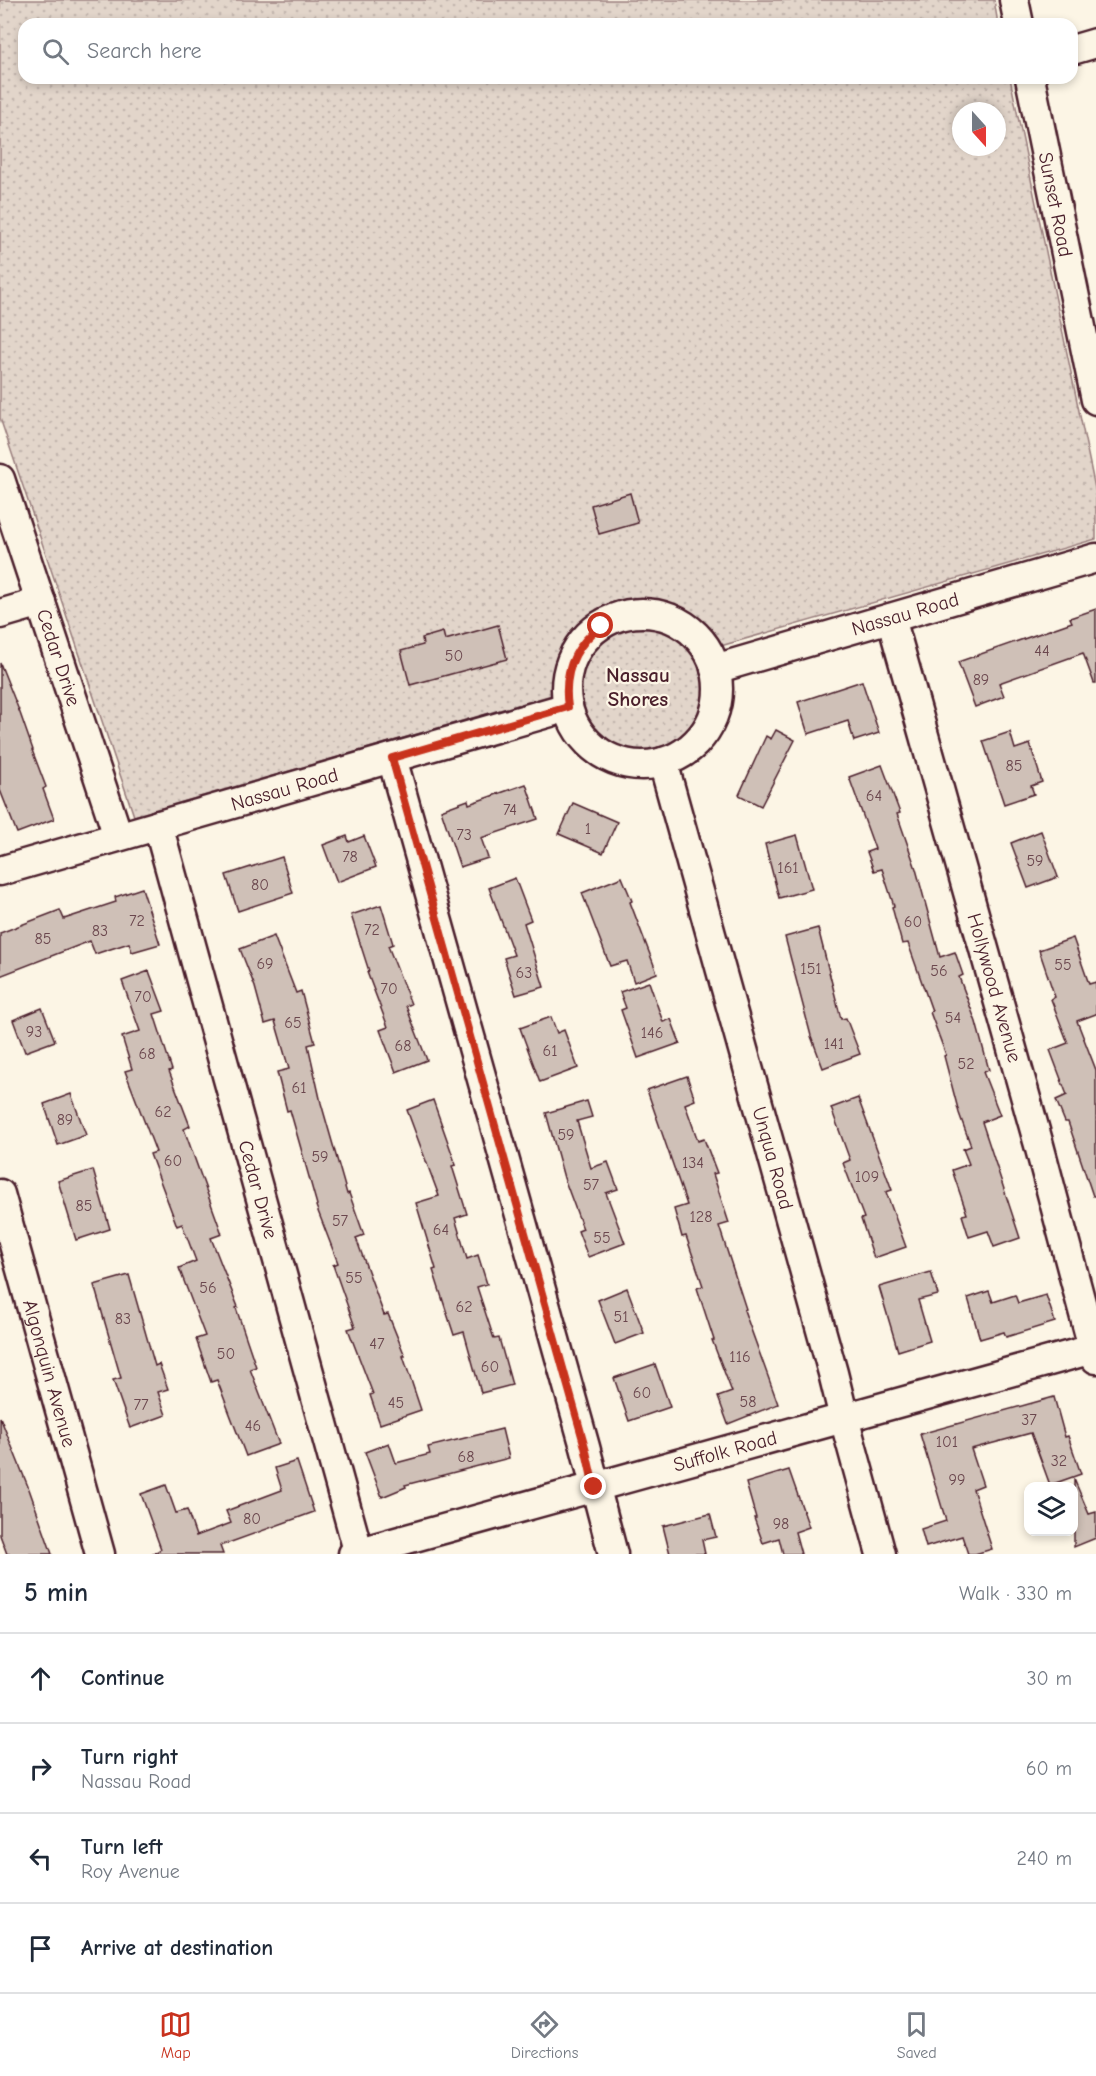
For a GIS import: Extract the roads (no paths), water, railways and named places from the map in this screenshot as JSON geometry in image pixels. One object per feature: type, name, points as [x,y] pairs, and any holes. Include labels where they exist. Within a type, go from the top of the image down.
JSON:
[{"type":"street","points":[[1014,0],[1017,18]]},
{"type":"street","points":[[1078,48],[1096,43]]},
{"type":"street","name":"Sunset Road","points":[[1032,84],[1086,301],[1096,400]]},
{"type":"street","name":"Cedar Drive","points":[[0,478],[118,836]]},
{"type":"street","name":"Nassau Road","points":[[715,669],[1096,558]]},
{"type":"street","points":[[0,614],[41,602]]},
{"type":"street","points":[[641,614],[669,618],[681,625],[702,644],[715,669],[717,698],[708,726],[689,748],[663,762],[650,765],[622,763],[598,751],[579,732],[568,707],[566,683],[573,657],[590,634],[620,617],[641,614]]},
{"type":"street","name":"Hollywood Avenue","points":[[891,618],[1095,1352]]},
{"type":"street","name":"Nassau Road","points":[[0,871],[568,707]]},
{"type":"street","points":[[392,758],[613,1554]]},
{"type":"street","name":"Unqua Road","points":[[663,762],[830,1361],[881,1554]]},
{"type":"street","name":"Cedar Drive","points":[[158,825],[357,1554]]},
{"type":"street","name":"Algonquin Avenue","points":[[0,1194],[100,1554]]},
{"type":"street","name":"Suffolk Road","points":[[357,1554],[844,1418],[1095,1352]]},
{"type":"district","name":"Nassau Shores","points":[[638,687]]}]
